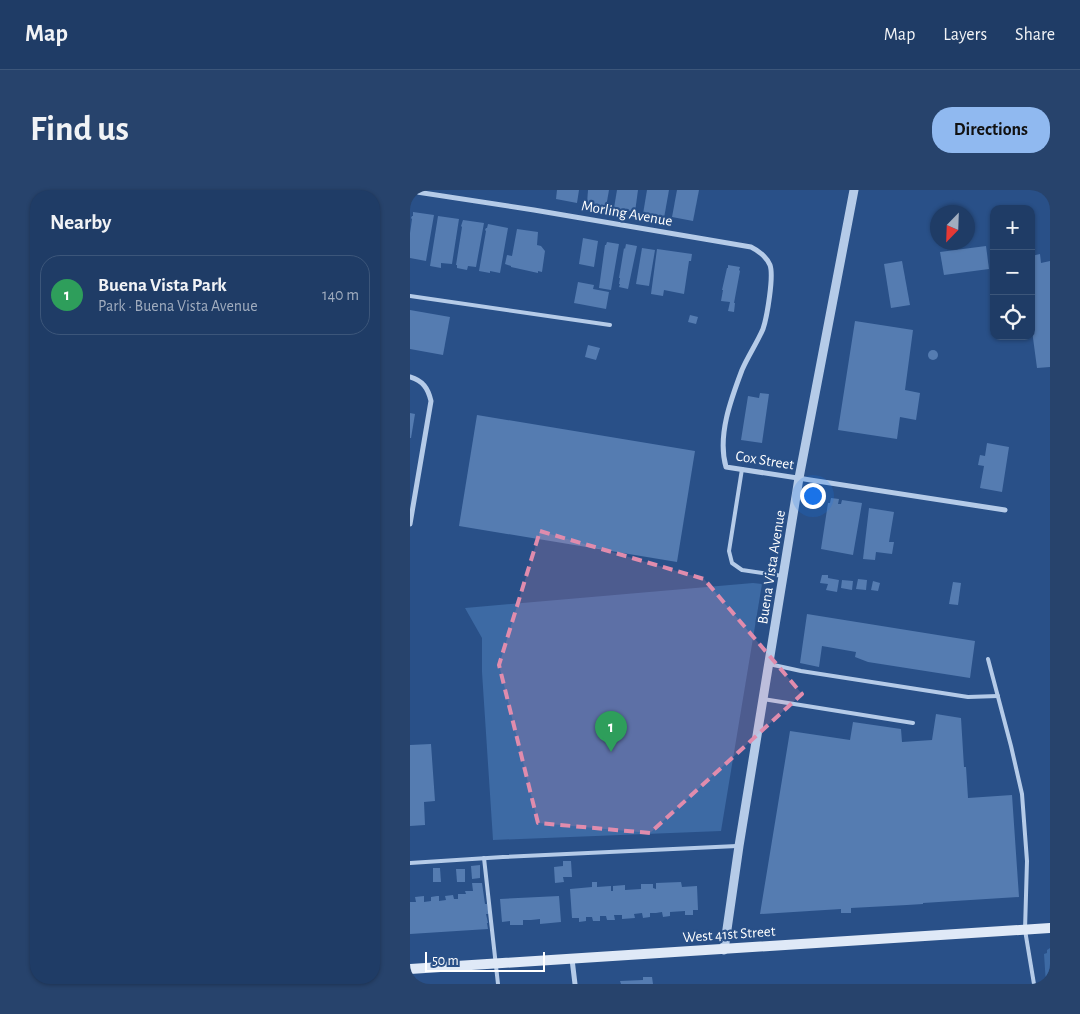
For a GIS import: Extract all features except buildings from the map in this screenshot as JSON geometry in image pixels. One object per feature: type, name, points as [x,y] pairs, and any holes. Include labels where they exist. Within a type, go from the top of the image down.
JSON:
[{"type":"main road","name":"West 41st Street","points":[[410,969],[1050,928]]},
{"type":"street","name":"Buena Vista Avenue","points":[[724,950],[739,846],[799,478],[854,190]]},
{"type":"street","name":"Morling Avenue","points":[[410,191],[751,246]]},
{"type":"street","name":"Cox Street","points":[[751,246],[761,252],[770,265],[771,274],[765,322],[742,369],[725,422],[723,456],[726,466],[1005,510]]},
{"type":"street","points":[[410,377],[422,383],[429,392],[431,401],[410,524]]},
{"type":"street","points":[[572,959],[575,984]]},
{"type":"lane","points":[[410,296],[610,325]]},
{"type":"lane","points":[[742,469],[729,551],[732,563],[742,570],[783,576]]},
{"type":"lane","points":[[988,659],[1022,794],[1027,861],[1025,930],[1034,984]]},
{"type":"lane","points":[[769,664],[801,671],[968,697],[998,696]]},
{"type":"lane","points":[[763,699],[913,723]]},
{"type":"lane","points":[[410,863],[739,846]]},
{"type":"lane","points":[[484,858],[498,984]]},
{"type":"highlighted area","points":[[540,531],[704,579],[802,694],[650,833],[538,823],[499,665]]},
{"type":"shaded area","points":[[753,583],[762,584],[721,831],[493,840],[482,672],[482,638],[465,608]]},
{"type":"shaded area","points":[[1050,948],[1050,984],[1046,984],[1044,954]]},
{"type":"place","name":"Buena Vista Park","points":[[611,752]]}]
